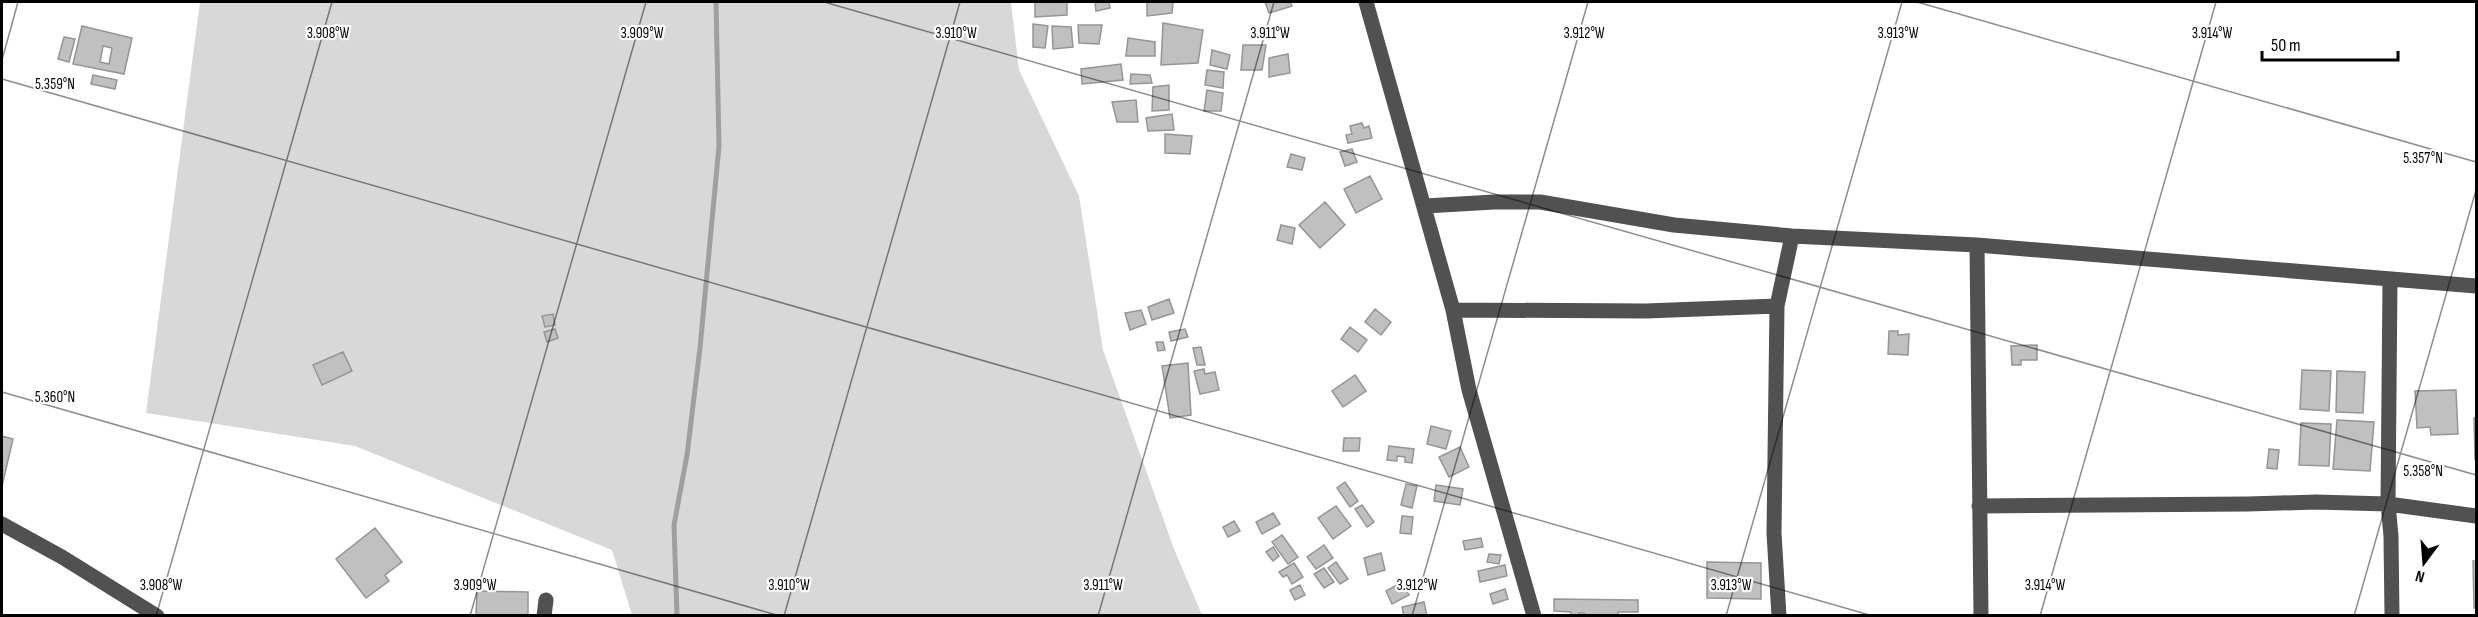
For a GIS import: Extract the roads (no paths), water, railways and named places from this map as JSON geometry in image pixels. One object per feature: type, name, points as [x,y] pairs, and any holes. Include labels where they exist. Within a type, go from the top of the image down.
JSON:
[{"type":"street","points":[[1366,2],[1453,310],[1469,390],[1534,615]]},
{"type":"street","points":[[1425,206],[1494,201],[1540,202],[1674,225],[1792,236],[1977,245],[2476,286]]},
{"type":"street","points":[[1779,615],[1774,533],[1778,306],[1792,236]]},
{"type":"street","points":[[1977,245],[1982,615]]},
{"type":"street","points":[[2390,280],[2388,504],[2391,536],[2392,615]]},
{"type":"street","points":[[1453,310],[1646,311],[1778,306]]},
{"type":"street","points":[[1979,506],[2316,502],[2388,504],[2476,516]]},
{"type":"street","points":[[2,524],[62,557],[157,615]]},
{"type":"street","points":[[544,615],[546,600]]},
{"type":"waterway","points":[[677,616],[674,525],[687,455],[700,348],[719,146],[716,2]]}]
